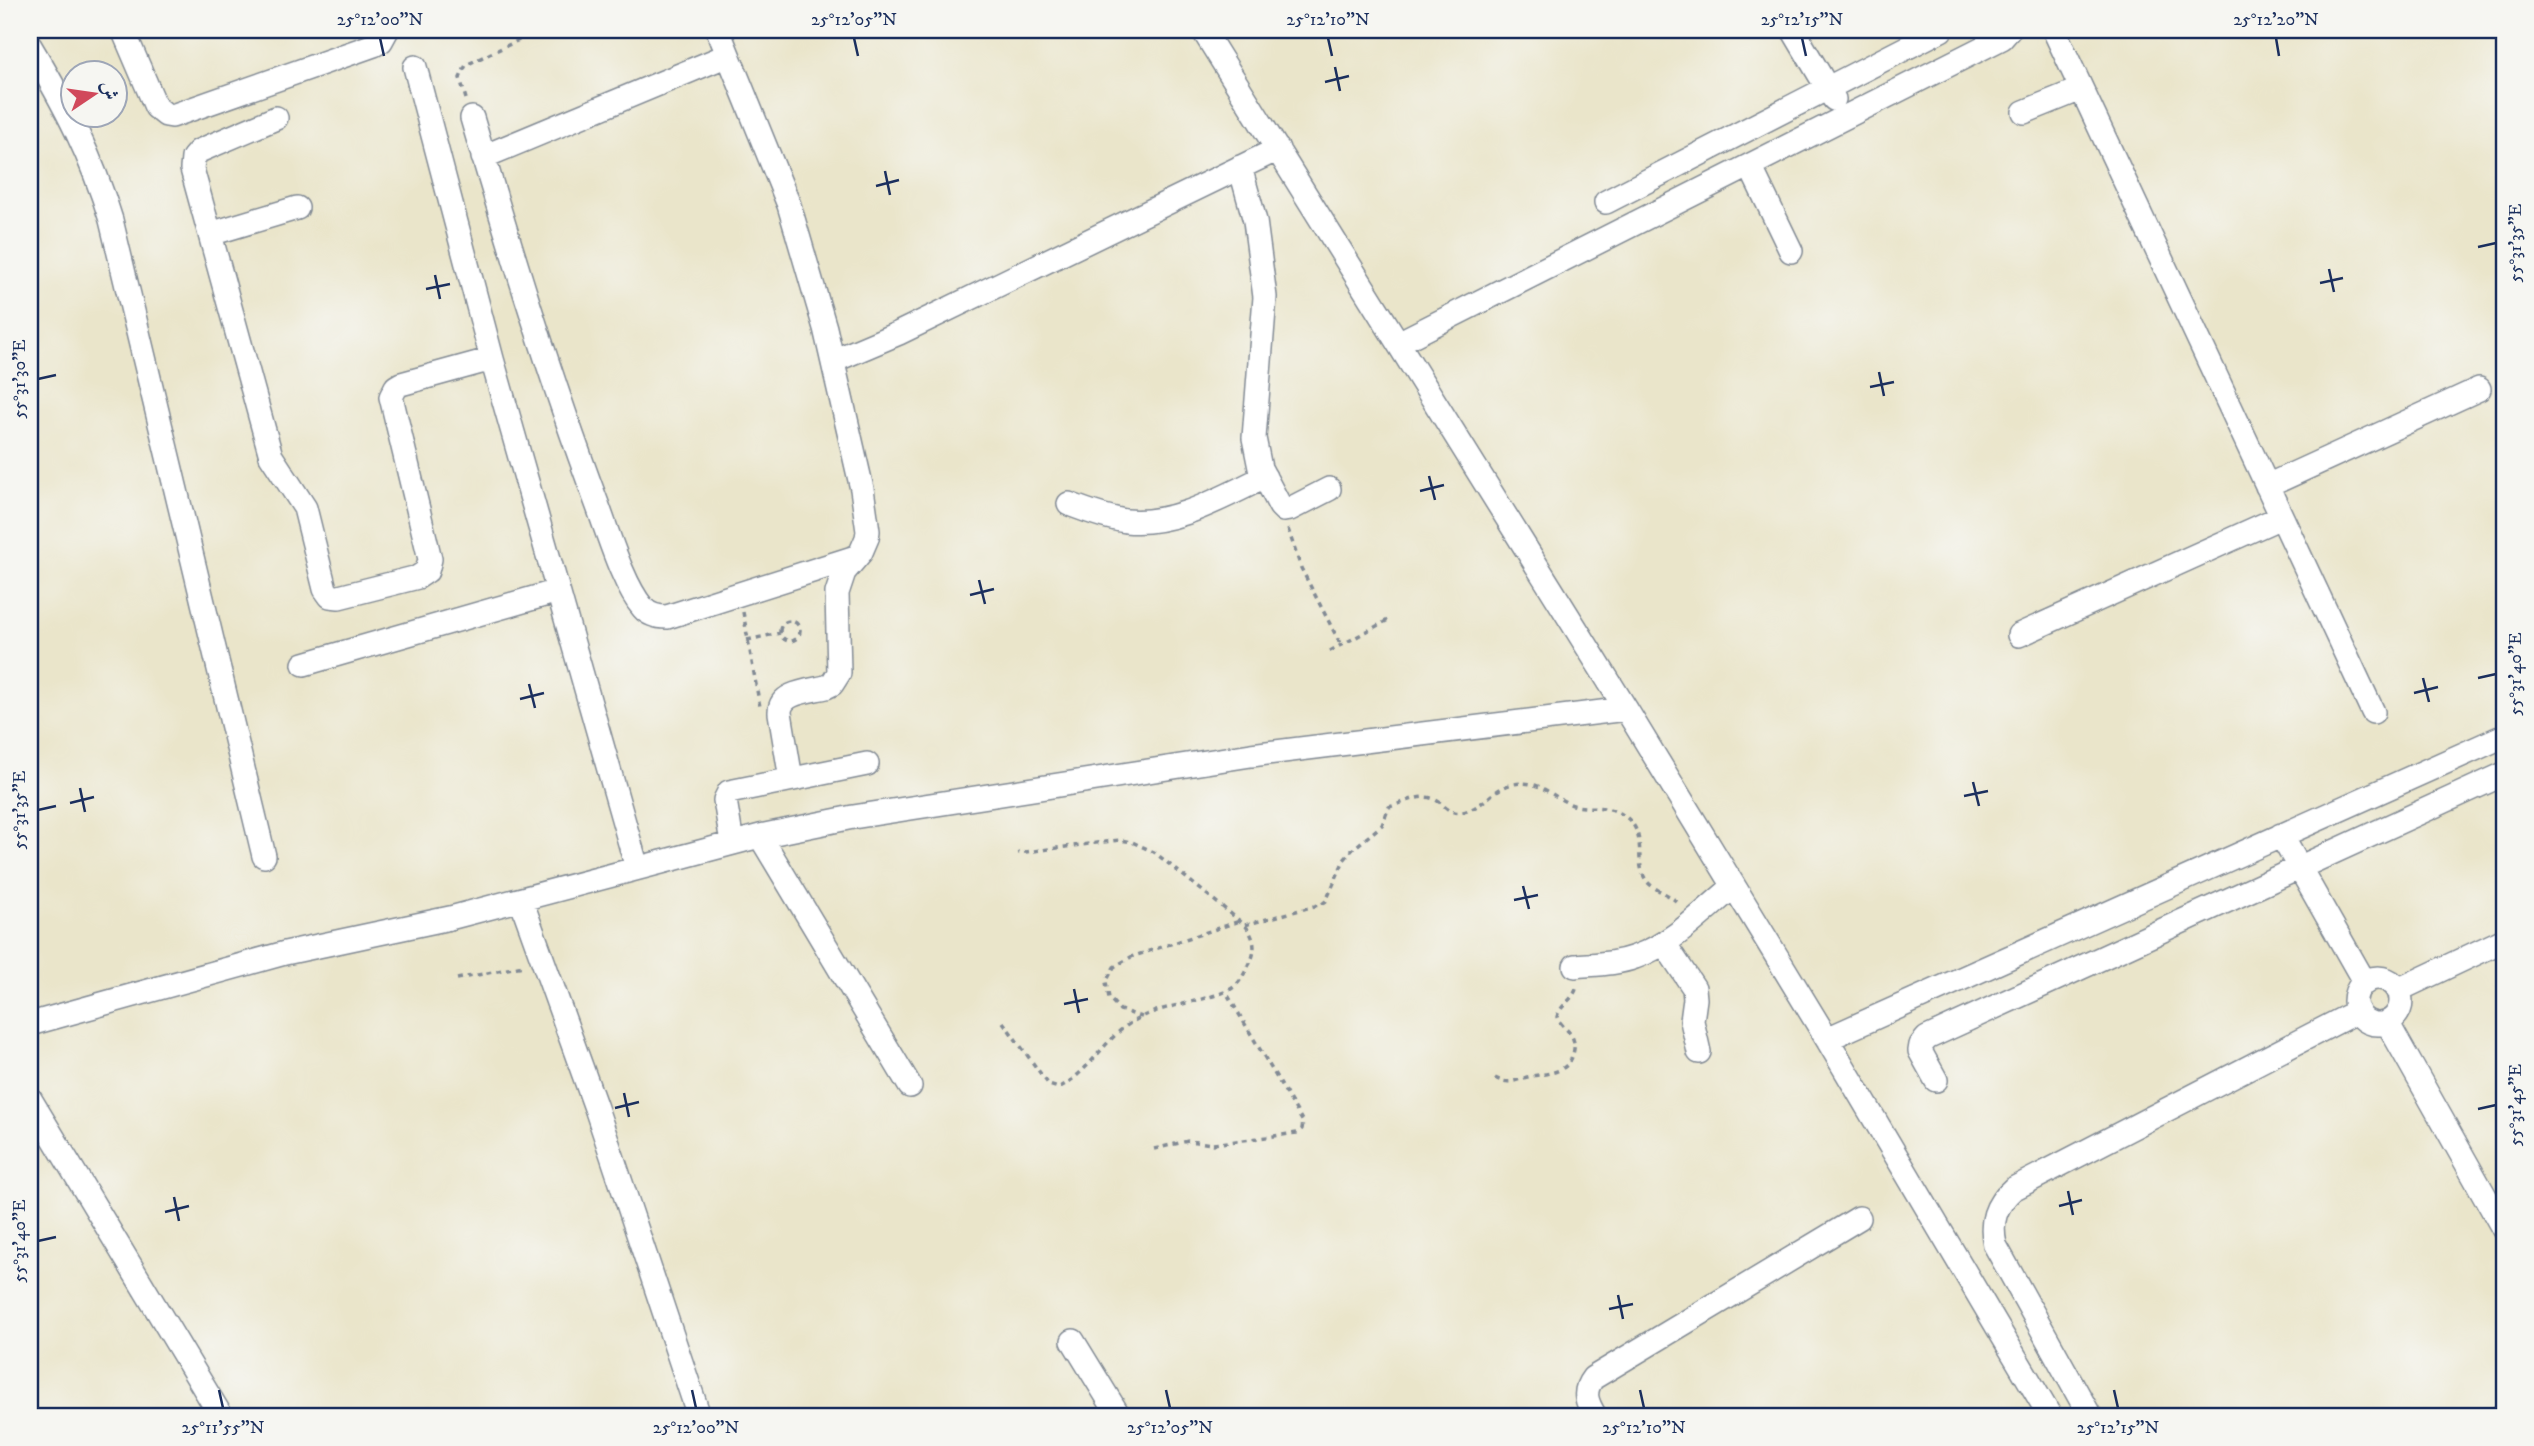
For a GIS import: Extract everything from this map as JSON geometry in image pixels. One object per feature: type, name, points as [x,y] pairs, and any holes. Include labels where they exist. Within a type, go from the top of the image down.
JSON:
[{"type":"street","points":[[123,30],[156,107],[172,116],[374,45],[381,41],[387,30]]},
{"type":"street","points":[[718,30],[789,205],[833,361],[862,489],[868,531],[865,545],[844,572],[837,593],[836,615],[841,667],[836,679],[826,687],[786,698],[780,704],[792,779]]},
{"type":"street","points":[[1203,30],[1626,709],[1827,1038],[2050,1416]]},
{"type":"street","points":[[1793,30],[1846,117]]},
{"type":"street","points":[[1606,202],[1941,30]]},
{"type":"street","points":[[1398,343],[2002,38],[2009,30]]},
{"type":"street","points":[[2054,30],[2373,712]]},
{"type":"street","points":[[30,46],[79,132],[101,186],[111,220],[264,856]]},
{"type":"street","points":[[484,157],[728,55]]},
{"type":"street","points":[[415,67],[492,359],[637,868]]},
{"type":"street","points":[[2024,112],[2081,89]]},
{"type":"street","points":[[276,118],[199,151],[192,158],[192,169],[271,456],[305,508],[325,589],[330,596],[339,597],[428,571],[430,559],[391,397],[396,387],[401,384],[492,359]]},
{"type":"street","points":[[472,118],[564,412],[631,590],[643,608],[661,617],[673,615],[856,558]]},
{"type":"street","points":[[833,361],[899,333],[1278,149]]},
{"type":"street","points":[[1750,166],[1791,251]]},
{"type":"street","points":[[1240,167],[1255,222],[1265,297],[1254,438],[1257,458],[1284,510],[1329,489]]},
{"type":"street","points":[[210,234],[297,208]]},
{"type":"street","points":[[2267,486],[2479,389]]},
{"type":"street","points":[[1069,504],[1121,520],[1164,519],[1194,509],[1265,477]]},
{"type":"street","points":[[2019,635],[2281,517]]},
{"type":"street","points":[[304,664],[558,591]]},
{"type":"street","points":[[30,1024],[285,953],[450,918],[760,836],[933,803],[1224,759],[1626,709]]},
{"type":"street","points":[[1827,1038],[2504,736]]},
{"type":"street","points":[[732,843],[725,804],[726,795],[734,791],[867,764]]},
{"type":"street","points":[[1936,1080],[1920,1051],[1927,1038],[2504,774]]},
{"type":"street","points":[[2281,835],[2365,983]]},
{"type":"street","points":[[760,836],[911,1086]]},
{"type":"street","points":[[1575,966],[1622,961],[1644,954],[1664,943],[1734,886]]},
{"type":"street","points":[[521,900],[596,1108],[699,1416]]},
{"type":"street","points":[[2398,990],[2504,940]]},
{"type":"street","points":[[1664,943],[1694,988],[1692,1021],[1699,1052]]},
{"type":"street","points":[[2379,978],[2387,980],[2398,990],[2401,997],[2399,1012],[2387,1022],[2371,1023],[2358,1011],[2357,996],[2365,983],[2379,978]]},
{"type":"street","points":[[2090,1416],[1995,1245],[1993,1220],[2003,1198],[2013,1189],[2358,1011]]},
{"type":"street","points":[[2387,1022],[2504,1230]]},
{"type":"street","points":[[30,1099],[221,1416]]},
{"type":"street","points":[[1595,1416],[1588,1405],[1586,1394],[1593,1378],[1859,1218]]},
{"type":"street","points":[[1073,1341],[1119,1416]]},
{"type":"path","points":[[472,118],[460,78],[463,69],[470,62],[540,30]]},
{"type":"path","points":[[1284,510],[1291,543],[1301,568],[1341,645]]},
{"type":"path","points":[[740,593],[758,707],[780,704]]},
{"type":"path","points":[[1330,651],[1388,620]]},
{"type":"path","points":[[787,621],[800,627],[799,637],[790,642],[781,638],[780,633],[782,624],[787,621]]},
{"type":"path","points":[[747,640],[780,633]]},
{"type":"path","points":[[1245,925],[1326,901],[1344,860],[1382,825],[1389,807],[1424,797],[1435,800],[1452,813],[1465,811],[1481,805],[1498,789],[1523,783],[1542,787],[1574,806],[1604,807],[1628,819],[1637,834],[1643,875],[1647,883],[1672,896],[1693,920]]},
{"type":"path","points":[[1003,1022],[1049,1085],[1058,1088],[1085,1068],[1121,1030],[1142,1017],[1226,992],[1237,984],[1253,957],[1254,940],[1245,925],[1154,852],[1132,842],[1120,840],[1018,853]]},
{"type":"path","points":[[1142,1017],[1120,1010],[1109,998],[1106,982],[1114,967],[1131,957],[1240,921]]},
{"type":"path","points":[[457,979],[542,962]]},
{"type":"path","points":[[1495,1078],[1513,1083],[1530,1076],[1557,1072],[1568,1063],[1574,1049],[1573,1036],[1557,1017],[1557,1012],[1576,992],[1575,966]]},
{"type":"path","points":[[1154,1149],[1188,1141],[1220,1144],[1297,1133],[1303,1129],[1303,1122],[1226,992]]}]
